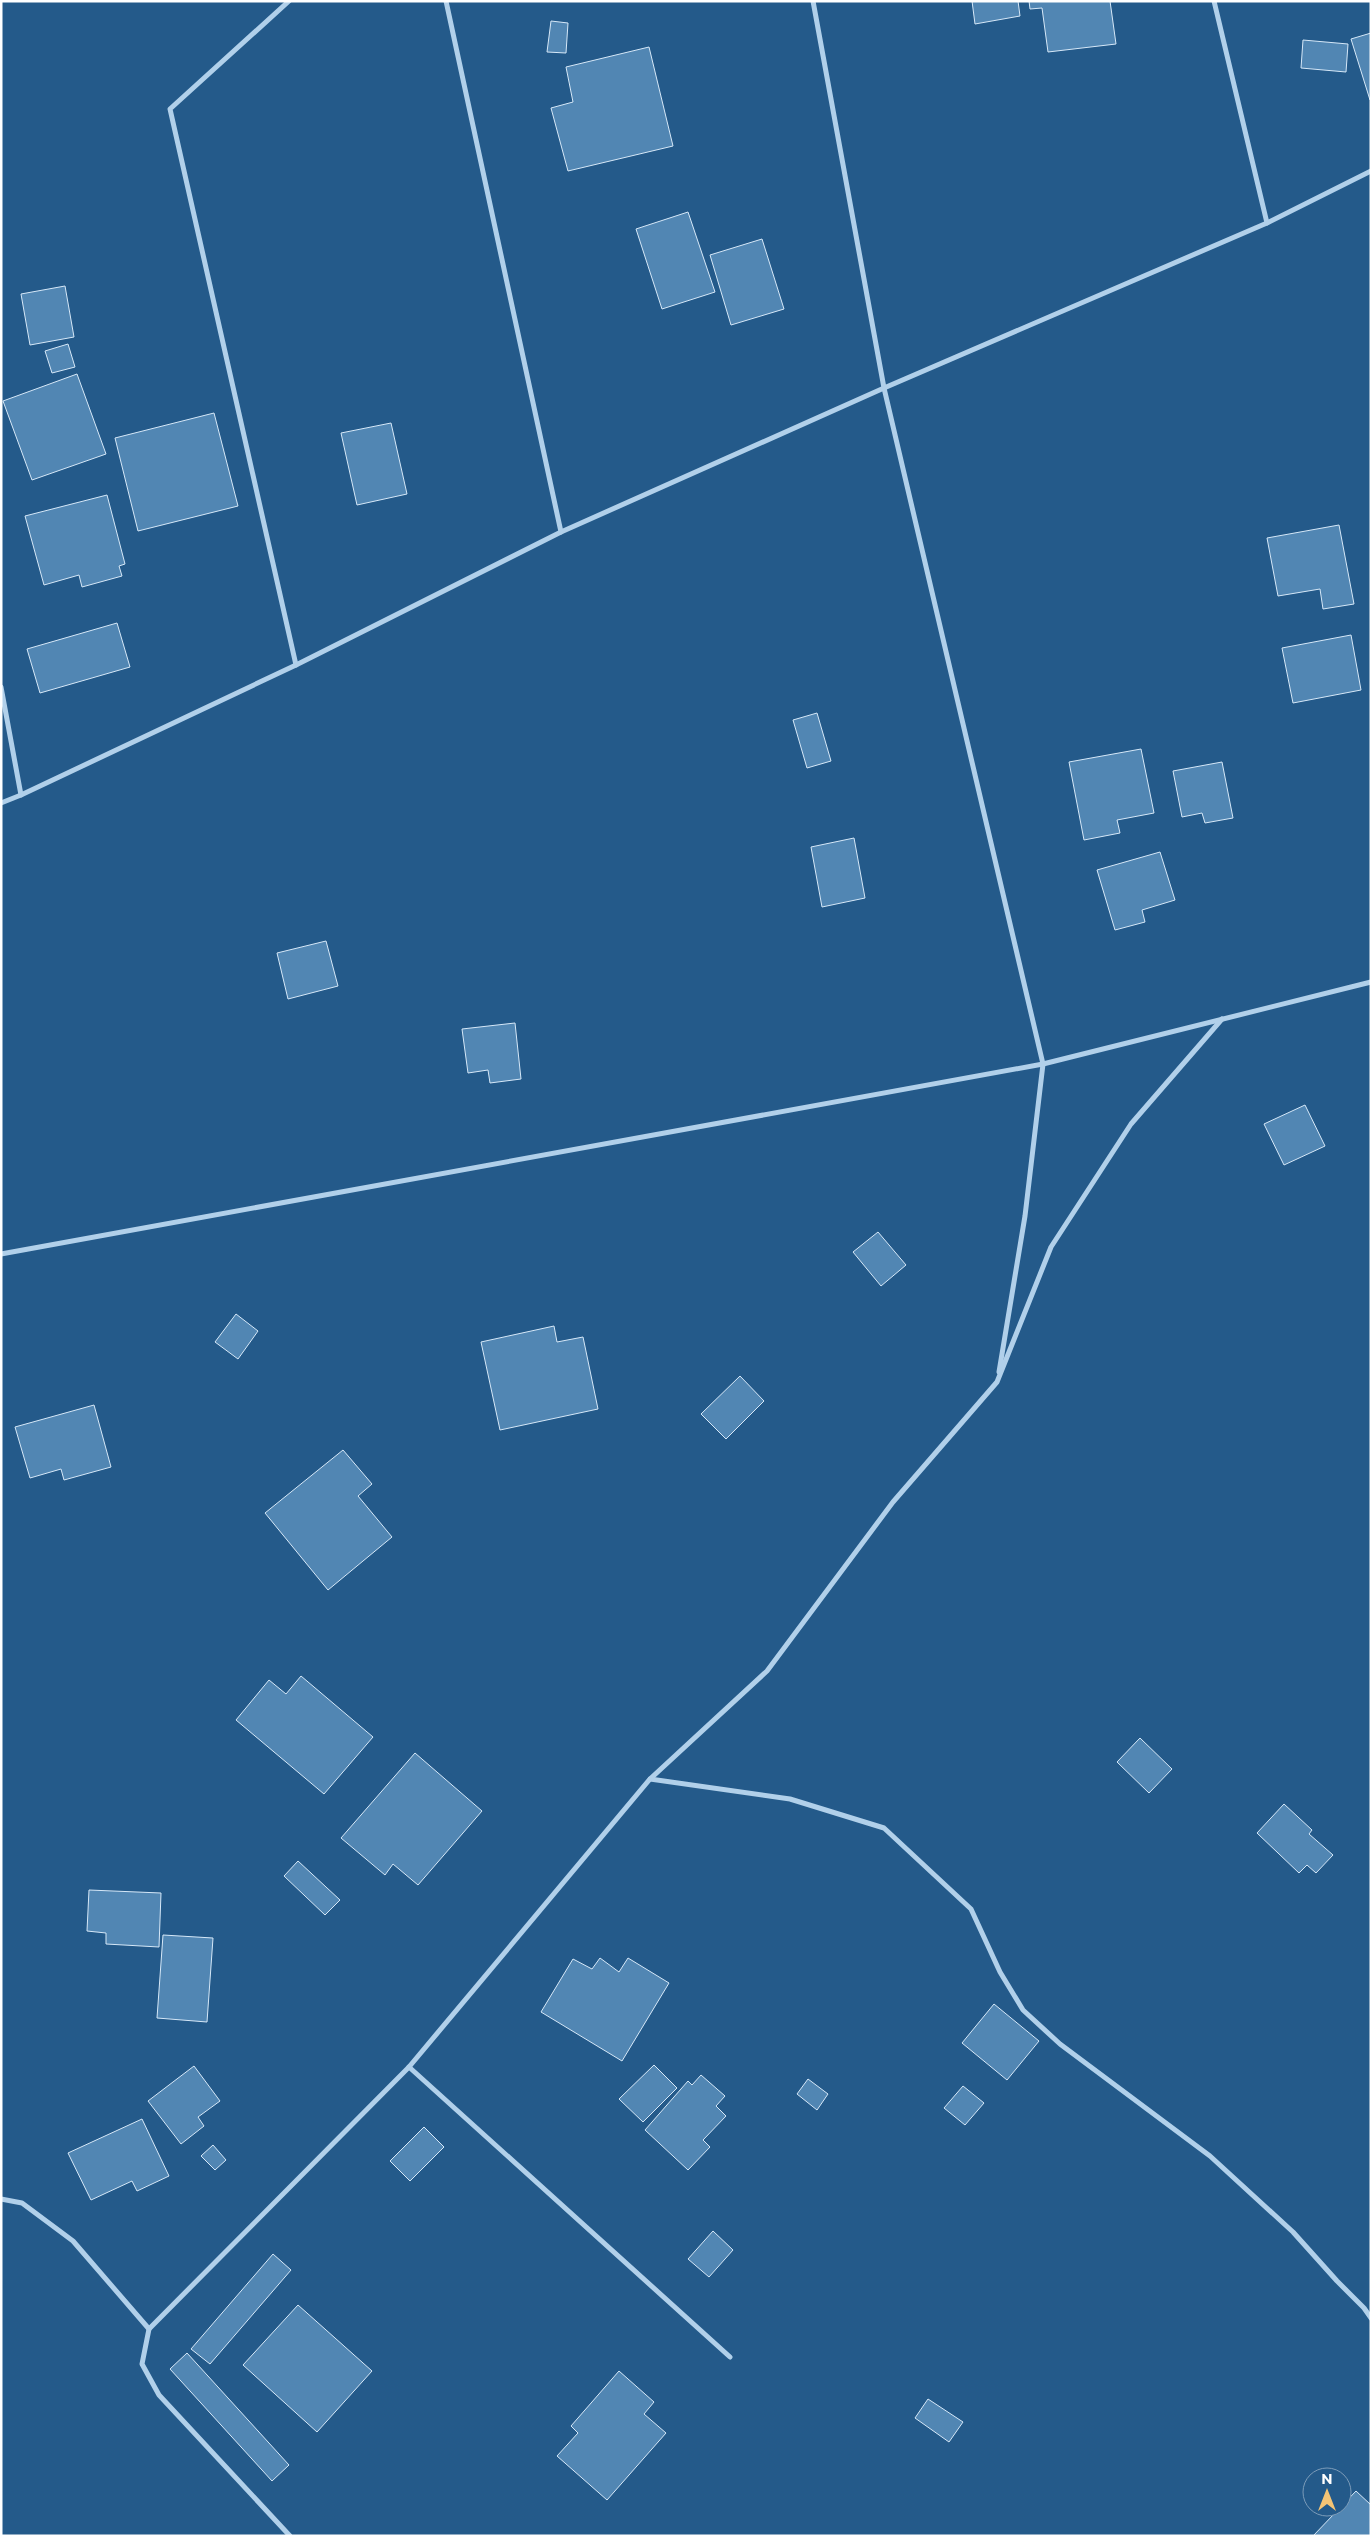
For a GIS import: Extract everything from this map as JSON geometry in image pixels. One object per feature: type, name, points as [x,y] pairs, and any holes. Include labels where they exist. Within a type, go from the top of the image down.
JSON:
[{"type":"street","points":[[289,1],[170,110],[296,665]]},
{"type":"street","points":[[446,1],[561,532]]},
{"type":"street","points":[[813,1],[884,388],[1042,1064],[1025,1216],[998,1382]]},
{"type":"street","points":[[1214,1],[1267,223]]},
{"type":"street","points":[[1,802],[21,796],[296,665],[561,532],[884,388],[1267,223],[1371,171]]},
{"type":"street","points":[[1,687],[21,796]]},
{"type":"street","points":[[1,1254],[1042,1064],[1371,982]]},
{"type":"street","points":[[291,2535],[159,2395],[142,2364],[149,2329],[409,2067],[650,1779],[767,1671],[893,1502],[998,1382],[1051,1247],[1131,1124],[1222,1019]]},
{"type":"street","points":[[650,1779],[790,1798],[884,1828],[971,1909],[1000,1972],[1023,2010],[1060,2044],[1210,2156],[1293,2232],[1336,2282],[1364,2308],[1371,2318]]},
{"type":"street","points":[[409,2067],[730,2357]]},
{"type":"street","points":[[1,2199],[22,2203],[73,2241],[149,2329]]},
{"type":"building","points":[[972,1],[1018,1],[1020,16],[975,24]]},
{"type":"building","points":[[1029,1],[1110,1],[1116,44],[1048,52],[1042,8],[1030,9]]},
{"type":"building","points":[[551,21],[568,23],[566,53],[547,52]]},
{"type":"building","points":[[1371,33],[1371,100],[1370,100],[1351,39]]},
{"type":"building","points":[[1303,40],[1348,44],[1346,72],[1301,68]]},
{"type":"building","points":[[649,47],[673,146],[568,171],[551,108],[573,102],[566,67]]},
{"type":"building","points":[[688,212],[715,292],[662,309],[636,229]]},
{"type":"building","points":[[762,239],[784,309],[731,325],[710,255]]},
{"type":"building","points":[[65,286],[74,337],[30,345],[21,294]]},
{"type":"building","points":[[68,344],[75,367],[52,373],[45,351]]},
{"type":"building","points":[[77,374],[106,454],[32,480],[3,401]]},
{"type":"building","points":[[214,413],[238,506],[138,531],[115,438]]},
{"type":"building","points":[[391,423],[407,494],[357,505],[341,433]]},
{"type":"building","points":[[107,495],[125,564],[119,566],[122,576],[82,587],[79,575],[44,585],[25,516]]},
{"type":"building","points":[[1339,525],[1354,604],[1323,609],[1320,589],[1278,596],[1267,538]]},
{"type":"building","points":[[117,623],[130,667],[40,693],[27,649]]},
{"type":"building","points":[[1351,635],[1361,690],[1293,703],[1282,648]]},
{"type":"building","points":[[817,713],[831,761],[807,768],[793,720]]},
{"type":"building","points":[[1141,749],[1154,813],[1117,820],[1120,833],[1084,840],[1069,762]]},
{"type":"building","points":[[1222,762],[1233,818],[1205,823],[1202,813],[1182,817],[1173,771]]},
{"type":"building","points":[[854,838],[865,898],[822,907],[811,847]]},
{"type":"building","points":[[1160,852],[1175,900],[1142,910],[1145,922],[1115,930],[1097,870]]},
{"type":"building","points":[[326,941],[338,986],[288,999],[277,953]]},
{"type":"building","points":[[515,1023],[521,1079],[490,1083],[488,1070],[468,1073],[462,1029]]},
{"type":"building","points":[[1305,1105],[1325,1146],[1284,1165],[1264,1124]]},
{"type":"building","points":[[878,1232],[906,1265],[881,1286],[853,1252]]},
{"type":"building","points":[[236,1314],[258,1331],[238,1359],[215,1342]]},
{"type":"building","points":[[554,1326],[557,1342],[583,1337],[598,1409],[500,1430],[481,1342]]},
{"type":"building","points":[[740,1376],[764,1401],[726,1439],[701,1414]]},
{"type":"building","points":[[94,1405],[111,1467],[64,1480],[61,1469],[30,1478],[15,1427]]},
{"type":"building","points":[[343,1450],[372,1484],[358,1496],[392,1537],[328,1590],[265,1513]]},
{"type":"building","points":[[301,1676],[373,1737],[324,1794],[236,1720],[269,1680],[286,1694]]},
{"type":"building","points":[[1140,1738],[1172,1769],[1149,1793],[1117,1762]]},
{"type":"building","points":[[415,1753],[482,1811],[418,1885],[393,1864],[385,1875],[341,1838]]},
{"type":"building","points":[[1284,1804],[1312,1830],[1309,1834],[1333,1855],[1316,1873],[1307,1865],[1299,1873],[1257,1833]]},
{"type":"building","points":[[298,1861],[340,1900],[325,1915],[284,1876]]},
{"type":"building","points":[[89,1890],[161,1893],[159,1947],[106,1944],[106,1933],[87,1931]]},
{"type":"building","points":[[163,1935],[213,1938],[207,2022],[157,2018]]},
{"type":"building","points":[[600,1958],[619,1972],[628,1958],[669,1983],[622,2061],[541,2012],[573,1959],[592,1969]]},
{"type":"building","points":[[994,2004],[1039,2041],[1007,2080],[962,2043]]},
{"type":"building","points":[[654,2065],[677,2088],[643,2122],[619,2099]]},
{"type":"building","points":[[194,2066],[220,2101],[198,2117],[204,2126],[181,2144],[148,2101]]},
{"type":"building","points":[[701,2075],[725,2096],[716,2106],[726,2116],[703,2140],[710,2147],[688,2170],[645,2130],[688,2081],[692,2085]]},
{"type":"building","points":[[808,2079],[828,2094],[817,2110],[797,2094]]},
{"type":"building","points":[[963,2086],[984,2103],[965,2125],[944,2108]]},
{"type":"building","points":[[142,2119],[169,2176],[137,2191],[132,2181],[91,2200],[68,2153]]},
{"type":"building","points":[[424,2127],[444,2147],[410,2181],[390,2161]]},
{"type":"building","points":[[213,2145],[226,2160],[215,2170],[201,2156]]},
{"type":"building","points":[[713,2231],[733,2250],[709,2277],[688,2259]]},
{"type":"building","points":[[273,2254],[291,2270],[210,2364],[191,2349]]},
{"type":"building","points":[[298,2305],[372,2371],[317,2432],[243,2365]]},
{"type":"building","points":[[187,2353],[289,2465],[272,2481],[170,2369]]},
{"type":"building","points":[[619,2371],[654,2402],[644,2414],[666,2433],[607,2500],[557,2456],[578,2433],[571,2426]]},
{"type":"building","points":[[928,2399],[963,2422],[949,2442],[915,2418]]},
{"type":"building","points":[[1356,2491],[1371,2505],[1371,2536],[1313,2536],[1331,2517],[1352,2517],[1352,2495]]}]
